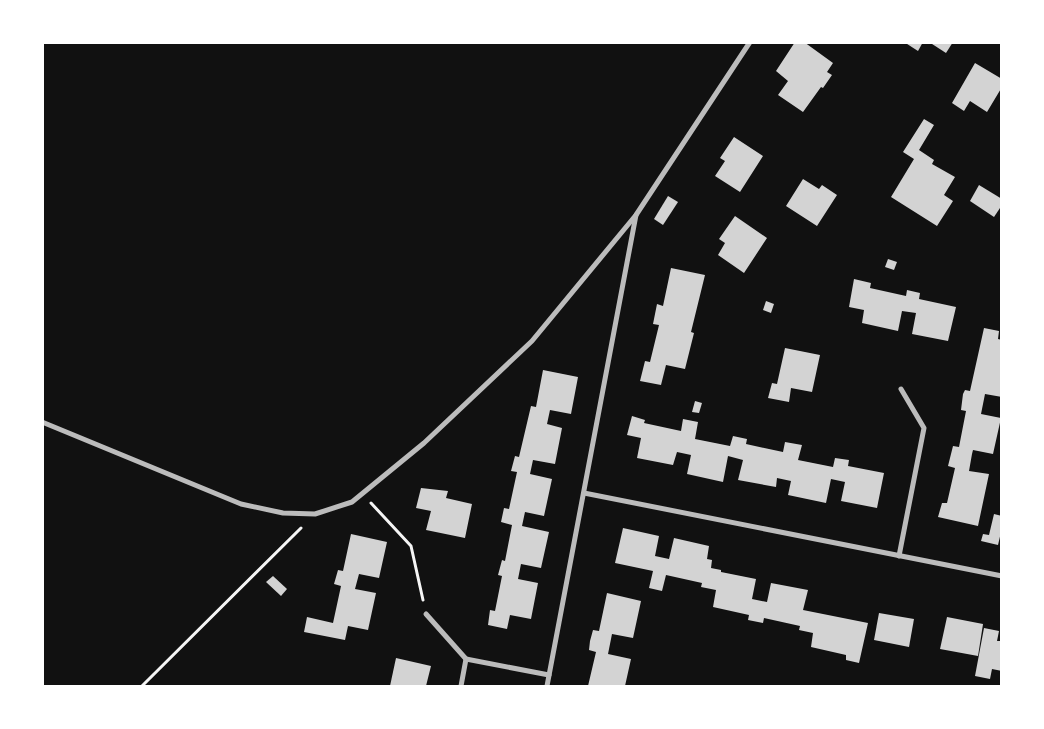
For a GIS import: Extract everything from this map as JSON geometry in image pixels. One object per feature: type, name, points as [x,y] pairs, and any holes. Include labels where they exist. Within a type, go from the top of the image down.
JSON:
[{"type":"street","points":[[42,422],[242,504],[283,513],[315,514],[352,502],[424,443],[532,341],[636,215],[750,42]]},
{"type":"street","points":[[547,686],[636,215]]},
{"type":"street","points":[[899,556],[924,428],[901,389]]},
{"type":"street","points":[[584,493],[1002,576]]},
{"type":"street","points":[[426,614],[466,659],[549,675]]},
{"type":"street","points":[[461,686],[466,659]]},
{"type":"path","points":[[362,494],[411,546],[426,614]]},
{"type":"path","points":[[142,686],[315,514]]},
{"type":"building","points":[[795,42],[804,42],[833,63],[827,72],[832,75],[803,112],[778,95],[788,81],[776,71]]},
{"type":"building","points":[[904,42],[923,42],[918,51]]},
{"type":"building","points":[[929,42],[953,42],[946,53]]},
{"type":"building","points":[[975,63],[1002,79],[1002,87],[987,112],[970,101],[964,111],[952,103]]},
{"type":"building","points":[[924,119],[934,125],[919,150],[934,160],[932,164],[955,177],[944,195],[953,201],[937,226],[891,197],[914,159],[903,152]]},
{"type":"building","points":[[734,137],[763,156],[740,192],[715,176],[725,161],[720,158]]},
{"type":"building","points":[[803,179],[819,189],[822,185],[837,195],[817,226],[786,206]]},
{"type":"building","points":[[979,185],[1002,199],[1002,205],[994,217],[970,201]]},
{"type":"building","points":[[668,196],[678,202],[663,225],[654,219]]},
{"type":"building","points":[[735,216],[767,238],[744,273],[718,255],[725,243],[719,239]]},
{"type":"building","points":[[888,259],[897,262],[894,270],[885,267]]},
{"type":"building","points":[[671,268],[705,275],[691,332],[694,333],[685,369],[666,365],[661,385],[640,381],[645,361],[650,362],[659,325],[653,324],[657,304],[663,306]]},
{"type":"building","points":[[854,279],[871,283],[870,288],[906,296],[907,290],[920,293],[919,299],[956,307],[948,341],[912,334],[916,313],[902,311],[898,331],[862,323],[864,310],[849,307]]},
{"type":"building","points":[[766,301],[774,304],[771,313],[763,310]]},
{"type":"building","points":[[984,328],[999,331],[998,339],[1002,340],[1002,397],[985,394],[981,414],[1001,418],[993,454],[973,450],[972,454],[969,471],[989,474],[978,526],[938,517],[942,503],[947,503],[955,468],[948,466],[953,446],[959,447],[966,411],[961,410],[963,394],[965,390],[970,391]]},
{"type":"building","points":[[785,348],[820,355],[812,392],[791,388],[789,402],[768,398],[772,383],[777,384]]},
{"type":"building","points":[[543,370],[578,377],[571,414],[550,410],[547,424],[562,428],[555,464],[533,460],[530,474],[552,479],[544,516],[525,512],[522,526],[549,532],[541,568],[521,564],[518,579],[538,583],[531,619],[510,615],[507,629],[488,625],[490,610],[495,611],[502,576],[498,575],[502,560],[505,561],[512,525],[501,522],[504,508],[509,509],[517,472],[511,471],[515,456],[519,457],[531,406],[536,407]]},
{"type":"building","points":[[695,401],[702,403],[699,413],[692,412]]},
{"type":"building","points":[[632,416],[645,420],[644,423],[681,431],[683,419],[698,422],[695,439],[730,446],[733,436],[747,439],[746,444],[783,452],[785,442],[802,445],[798,460],[833,467],[835,458],[849,460],[848,466],[884,473],[877,508],[841,501],[845,482],[831,479],[826,503],[788,495],[791,481],[777,478],[776,487],[738,480],[743,460],[728,456],[723,482],[687,474],[691,455],[677,452],[673,465],[637,458],[641,438],[627,435]]},
{"type":"building","points":[[421,488],[448,491],[446,498],[472,504],[465,538],[426,530],[431,511],[416,508]]},
{"type":"building","points":[[994,514],[1002,516],[1002,528],[998,545],[981,541],[983,534],[989,535]]},
{"type":"building","points":[[623,528],[659,536],[655,556],[669,559],[674,538],[709,546],[707,559],[712,560],[711,568],[721,570],[721,572],[756,579],[752,599],[767,602],[771,583],[808,590],[803,610],[868,623],[859,663],[846,660],[846,655],[811,647],[813,633],[799,630],[800,626],[764,618],[763,623],[748,620],[749,615],[713,607],[716,590],[701,587],[702,583],[666,575],[662,591],[649,588],[653,571],[615,563]]},
{"type":"building","points":[[351,534],[387,542],[379,578],[359,574],[355,589],[376,593],[368,630],[348,626],[345,640],[304,632],[307,617],[333,623],[341,586],[334,584],[338,570],[343,571]]},
{"type":"building","points":[[273,576],[287,589],[281,596],[266,582]]},
{"type":"building","points":[[607,593],[641,601],[633,638],[612,634],[608,654],[631,659],[625,686],[588,686],[596,652],[589,650],[590,641],[593,630],[599,631]]},
{"type":"building","points":[[879,613],[914,619],[909,647],[874,640]]},
{"type":"building","points":[[947,617],[983,624],[978,656],[940,649]]},
{"type":"building","points":[[984,628],[999,631],[997,641],[1002,641],[1002,671],[992,669],[990,679],[975,676]]},
{"type":"building","points":[[396,658],[431,666],[426,686],[390,686]]}]
